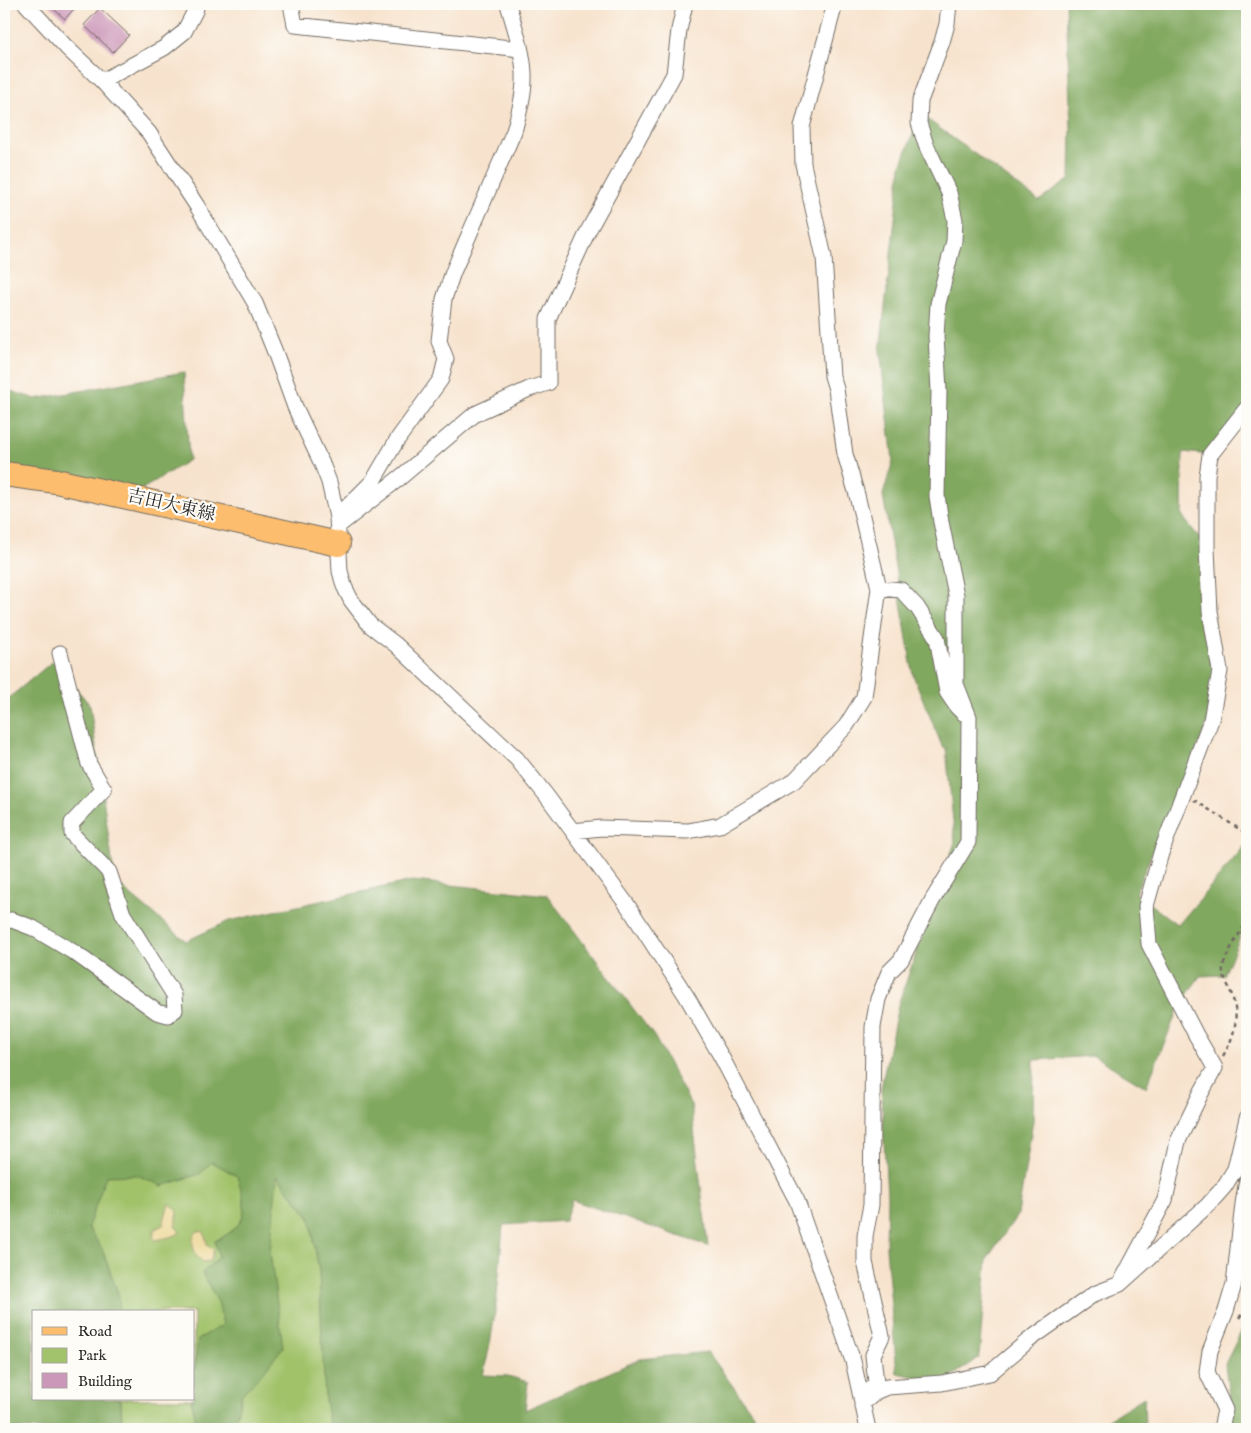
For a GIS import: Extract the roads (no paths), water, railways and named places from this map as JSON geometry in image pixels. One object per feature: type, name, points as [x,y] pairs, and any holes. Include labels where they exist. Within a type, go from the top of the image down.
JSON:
[{"type":"main road","name":"吉田大東線","points":[[4,474],[338,529]]},
{"type":"street","points":[[26,4],[67,48],[102,81],[149,133],[197,206],[255,303],[295,407],[322,464],[334,501],[338,529],[340,571],[344,586],[360,614],[517,759],[628,906],[687,997],[722,1058],[797,1201],[853,1361],[868,1429]]},
{"type":"street","points":[[102,81],[164,48],[184,32],[197,4]]},
{"type":"street","points":[[291,4],[295,25],[520,49]]},
{"type":"street","points":[[338,529],[373,481],[397,440],[441,379],[446,359],[439,341],[444,299],[453,272],[514,131],[520,109],[524,74],[520,49],[508,4]]},
{"type":"street","points":[[338,529],[475,414],[528,389],[548,383],[548,319],[588,231],[674,74],[679,30],[685,4]]},
{"type":"street","points":[[573,831],[601,828],[688,831],[720,825],[794,781],[846,726],[864,697],[879,588],[857,495],[845,454],[836,389],[832,376],[824,257],[804,164],[802,127],[833,11],[832,4]]},
{"type":"street","points":[[862,1406],[866,1395],[876,1383],[873,1356],[882,1336],[865,1262],[865,1236],[870,1205],[873,1027],[878,999],[889,972],[900,960],[933,899],[968,842],[969,717],[956,684],[956,595],[940,522],[938,496],[940,391],[936,336],[938,304],[954,241],[954,220],[949,193],[926,146],[919,123],[920,101],[942,42],[947,24],[949,4]]},
{"type":"street","points":[[1120,1284],[1165,1200],[1178,1141],[1215,1068],[1149,944],[1146,906],[1161,852],[1211,720],[1220,671],[1210,611],[1207,549],[1207,476],[1210,456],[1247,408]]},
{"type":"street","points":[[879,588],[901,590],[917,607],[937,638],[947,692],[956,707],[969,717]]},
{"type":"street","points":[[4,921],[12,920],[33,928],[75,953],[157,1012],[168,1015],[175,1010],[174,995],[123,914],[109,872],[72,834],[72,823],[104,789],[89,764],[60,653]]},
{"type":"street","points":[[862,1406],[877,1392],[887,1388],[942,1382],[990,1373],[1029,1340],[1094,1294],[1120,1284],[1208,1204],[1224,1187],[1235,1169],[1247,1118]]},
{"type":"street","points":[[1221,1429],[1224,1410],[1207,1372],[1210,1351],[1226,1311],[1234,1284],[1247,1180]]}]
